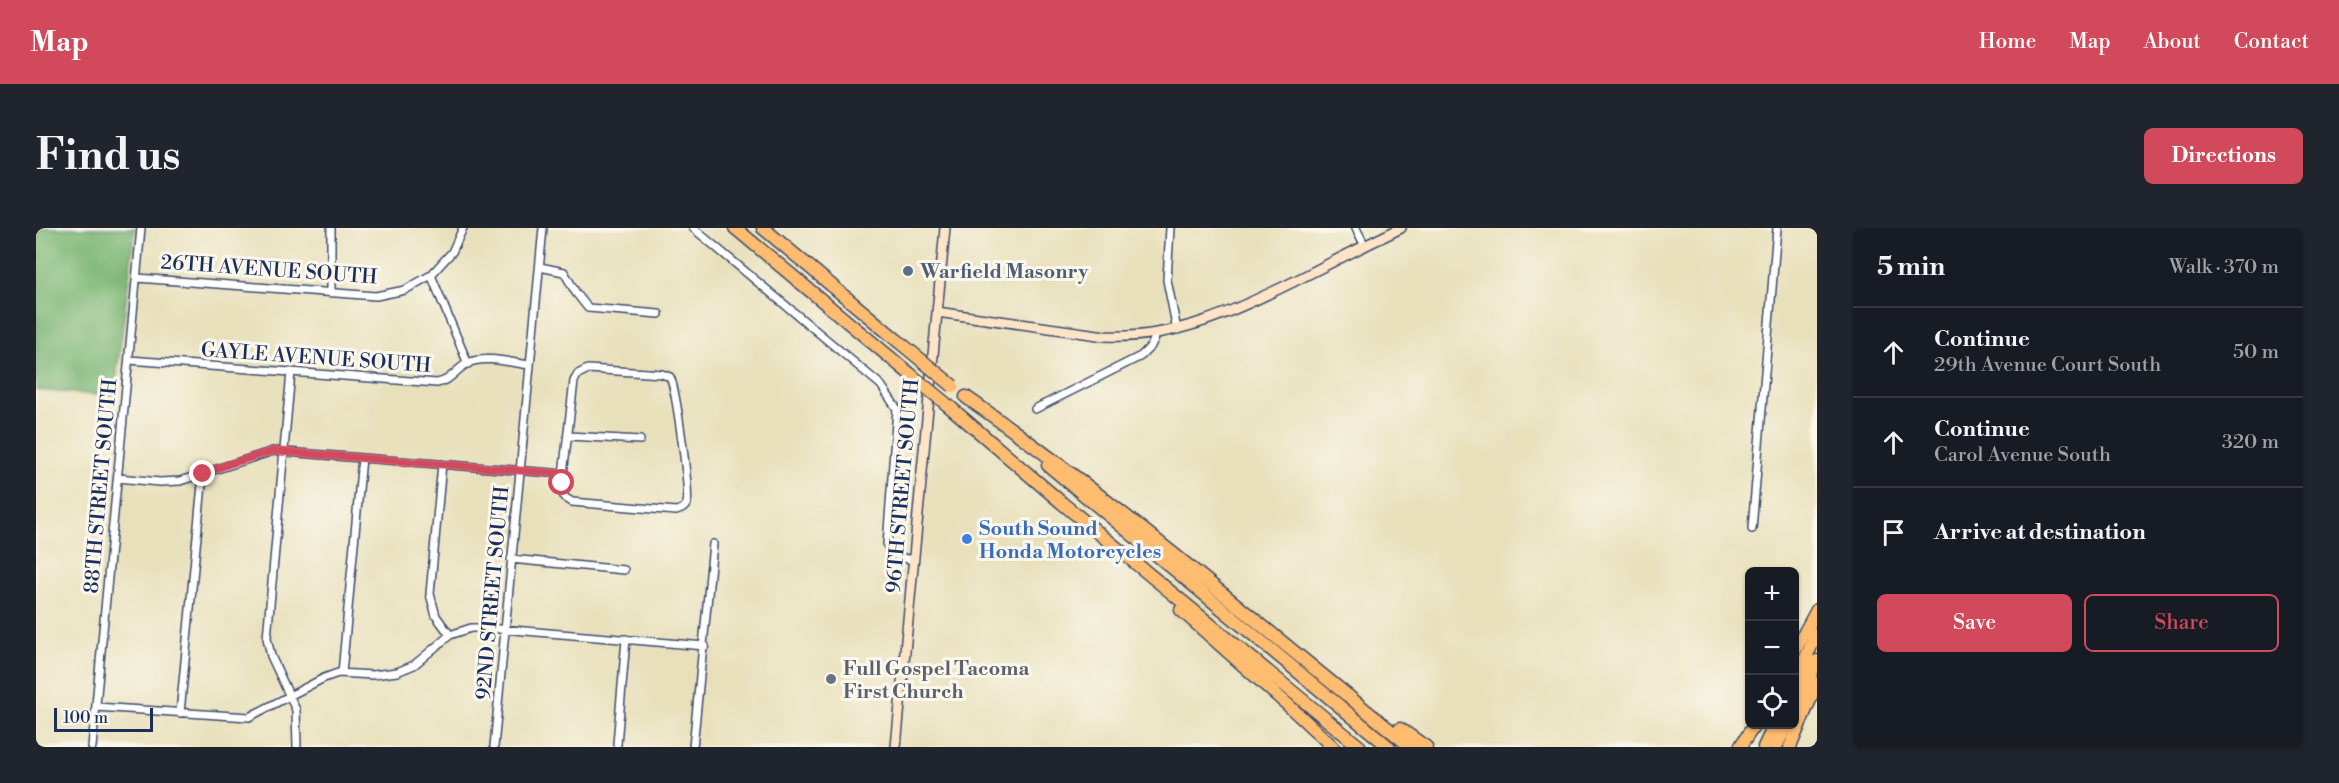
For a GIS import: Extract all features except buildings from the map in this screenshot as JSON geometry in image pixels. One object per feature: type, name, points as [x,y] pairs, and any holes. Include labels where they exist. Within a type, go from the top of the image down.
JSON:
[{"type":"highway","points":[[735,228],[1062,503],[1333,747]]},
{"type":"highway","points":[[764,228],[1389,747]]},
{"type":"highway","points":[[966,397],[1081,480],[1236,602],[1411,747]]},
{"type":"highway","points":[[1062,503],[1360,747]]},
{"type":"highway","points":[[1799,643],[1817,610]]},
{"type":"highway","points":[[1797,675],[1817,634]]},
{"type":"highway","points":[[1799,698],[1817,661]]},
{"type":"highway","points":[[1790,747],[1817,683]]},
{"type":"highway","points":[[1337,688],[1426,747]]},
{"type":"highway","points":[[1740,747],[1752,729]]},
{"type":"highway","points":[[1764,747],[1773,729]]},
{"type":"highway","points":[[1776,747],[1784,729]]},
{"type":"main road","name":"96TH STREET SOUTH","points":[[896,747],[945,228]]},
{"type":"main road","points":[[937,312],[1105,336],[1130,337],[1177,330],[1235,311],[1401,228]]},
{"type":"street","name":"88TH STREET SOUTH","points":[[92,747],[141,228]]},
{"type":"street","points":[[331,228],[331,293]]},
{"type":"street","name":"26TH AVENUE SOUTH","points":[[137,278],[369,296],[391,294],[412,287],[431,275],[452,252],[463,228]]},
{"type":"street","name":"92ND STREET SOUTH","points":[[494,747],[543,228]]},
{"type":"street","points":[[693,228],[881,384],[897,409],[886,545],[898,557],[914,560]]},
{"type":"street","points":[[1170,228],[1167,280],[1177,330]]},
{"type":"street","points":[[1356,228],[1365,246]]},
{"type":"street","points":[[1752,529],[1778,228]]},
{"type":"street","points":[[540,267],[564,272],[582,303],[592,310],[659,314]]},
{"type":"street","points":[[431,275],[468,364],[482,360],[530,364]]},
{"type":"street","points":[[1035,409],[1142,356],[1151,346],[1157,333]]},
{"type":"street","name":"GAYLE AVENUE SOUTH","points":[[129,360],[437,383],[448,380],[468,364]]},
{"type":"street","points":[[588,369],[668,375],[672,380],[687,484],[687,503],[676,511],[572,502],[564,497],[564,474],[569,435],[574,381],[578,374],[588,369]]},
{"type":"street","points":[[291,372],[267,638],[271,656],[291,697],[297,720],[297,747]]},
{"type":"street","points":[[569,435],[640,440]]},
{"type":"street","points":[[118,478],[173,482],[273,451],[564,474]]},
{"type":"street","points":[[342,673],[363,458]]},
{"type":"street","points":[[442,464],[430,594],[436,616],[450,635]]},
{"type":"street","points":[[180,713],[203,474]]},
{"type":"street","points":[[693,747],[714,544]]},
{"type":"street","points":[[512,559],[624,570]]},
{"type":"street","points":[[96,707],[249,717],[324,678],[342,673],[373,675],[398,672],[414,665],[450,635],[471,628],[705,646]]},
{"type":"street","points":[[617,744],[626,639]]},
{"type":"green space","points":[[36,228],[135,228],[114,396],[36,390]]},
{"type":"place","name":"Warfield Masonry","points":[[908,271]]},
{"type":"place","name":"South Sound Honda Motorcycles","points":[[967,539]]},
{"type":"place","name":"Full Gospel Tacoma First Church","points":[[831,679]]},
{"type":"route","points":[[203,474],[273,451],[564,474],[562,483]]}]
